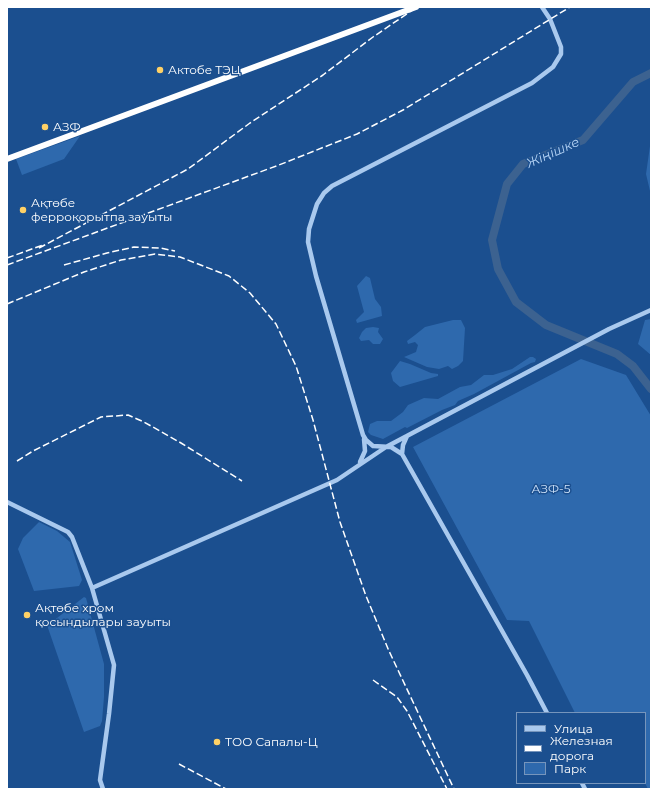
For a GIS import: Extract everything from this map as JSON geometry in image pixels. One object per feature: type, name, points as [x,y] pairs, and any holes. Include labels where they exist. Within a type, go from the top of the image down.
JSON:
[{"type":"highway","points":[[7,159],[416,7]]},
{"type":"street","points":[[359,464],[365,451],[363,435],[316,276],[308,242],[309,229],[315,210],[324,193],[340,181],[532,82],[553,67],[561,54],[561,47],[550,20],[542,7]]},
{"type":"street","points":[[92,588],[337,480],[359,464],[407,435],[541,363],[651,310]]},
{"type":"street","points":[[363,435],[370,444],[377,447],[395,449],[402,454],[546,712]]},
{"type":"street","points":[[402,454],[403,445],[407,435]]},
{"type":"street","points":[[7,502],[68,532],[72,537],[92,588],[114,665],[100,780],[103,789]]},
{"type":"green space","points":[[80,136],[64,159],[22,175],[16,159]]},
{"type":"green space","points":[[651,139],[650,300],[650,191],[646,174]]},
{"type":"green space","points":[[366,276],[370,278],[375,299],[381,307],[382,316],[357,323],[356,320],[364,312],[357,286]]},
{"type":"green space","points":[[651,319],[651,355],[638,344],[645,320]]},
{"type":"green space","points":[[453,320],[461,320],[465,328],[463,361],[458,366],[452,369],[448,366],[439,369],[427,367],[404,357],[416,352],[418,345],[415,342],[408,344],[407,341],[425,327]]},
{"type":"green space","points":[[366,328],[379,328],[378,332],[383,339],[380,344],[373,344],[369,340],[361,341],[359,338],[362,332]]},
{"type":"green space","points":[[530,357],[536,359],[535,362],[458,401],[455,405],[407,428],[405,427],[383,439],[371,435],[368,432],[370,424],[377,421],[391,421],[403,412],[408,405],[424,398],[438,399],[460,387],[471,385],[484,375],[493,375],[512,369]]},
{"type":"green space","name":"АЗФ-5","points":[[581,359],[626,375],[651,416],[651,789],[648,789],[646,784],[646,712],[574,712],[529,621],[507,620],[413,447]]},
{"type":"green space","points":[[400,361],[431,373],[438,374],[438,376],[400,387],[393,381],[391,373]]},
{"type":"green space","points":[[39,522],[57,531],[70,542],[82,580],[79,586],[34,591],[18,549],[23,538]]},
{"type":"green space","points":[[84,597],[86,598],[104,664],[104,697],[102,721],[100,726],[84,732],[48,625]]},
{"type":"waterway","name":"Жіңішке","points":[[651,73],[633,82],[583,140],[523,164],[507,184],[492,240],[498,269],[516,302],[546,325],[617,354],[633,366],[651,389]]},
{"type":"railway","points":[[39,248],[188,169],[250,123],[323,75],[373,37],[417,7]]},
{"type":"railway","points":[[7,265],[279,165],[357,134],[403,110],[570,7]]},
{"type":"railway","points":[[7,258],[43,245]]},
{"type":"railway","points":[[64,265],[134,247],[160,248],[175,251]]},
{"type":"railway","points":[[7,304],[84,272],[121,260],[155,254],[180,257],[229,276],[250,293],[276,324],[296,366],[313,420],[340,522],[366,596],[389,651],[454,789]]},
{"type":"railway","points":[[17,461],[33,451],[101,417],[128,415],[144,422],[181,443],[242,481]]},
{"type":"railway","points":[[373,680],[397,697],[407,711],[447,789]]},
{"type":"railway","points":[[179,764],[226,789]]},
{"type":"place","name":"Актобе ТЭЦ","points":[[160,70]]},
{"type":"place","name":"АЗФ","points":[[45,127]]},
{"type":"place","name":"Ақтөбе ферроқорытпа зауыты","points":[[23,210]]},
{"type":"place","name":"Ақтөбе хром қосындылары зауыты","points":[[27,615]]},
{"type":"place","name":"ТОО Сапалы-Ц","points":[[217,742]]}]
